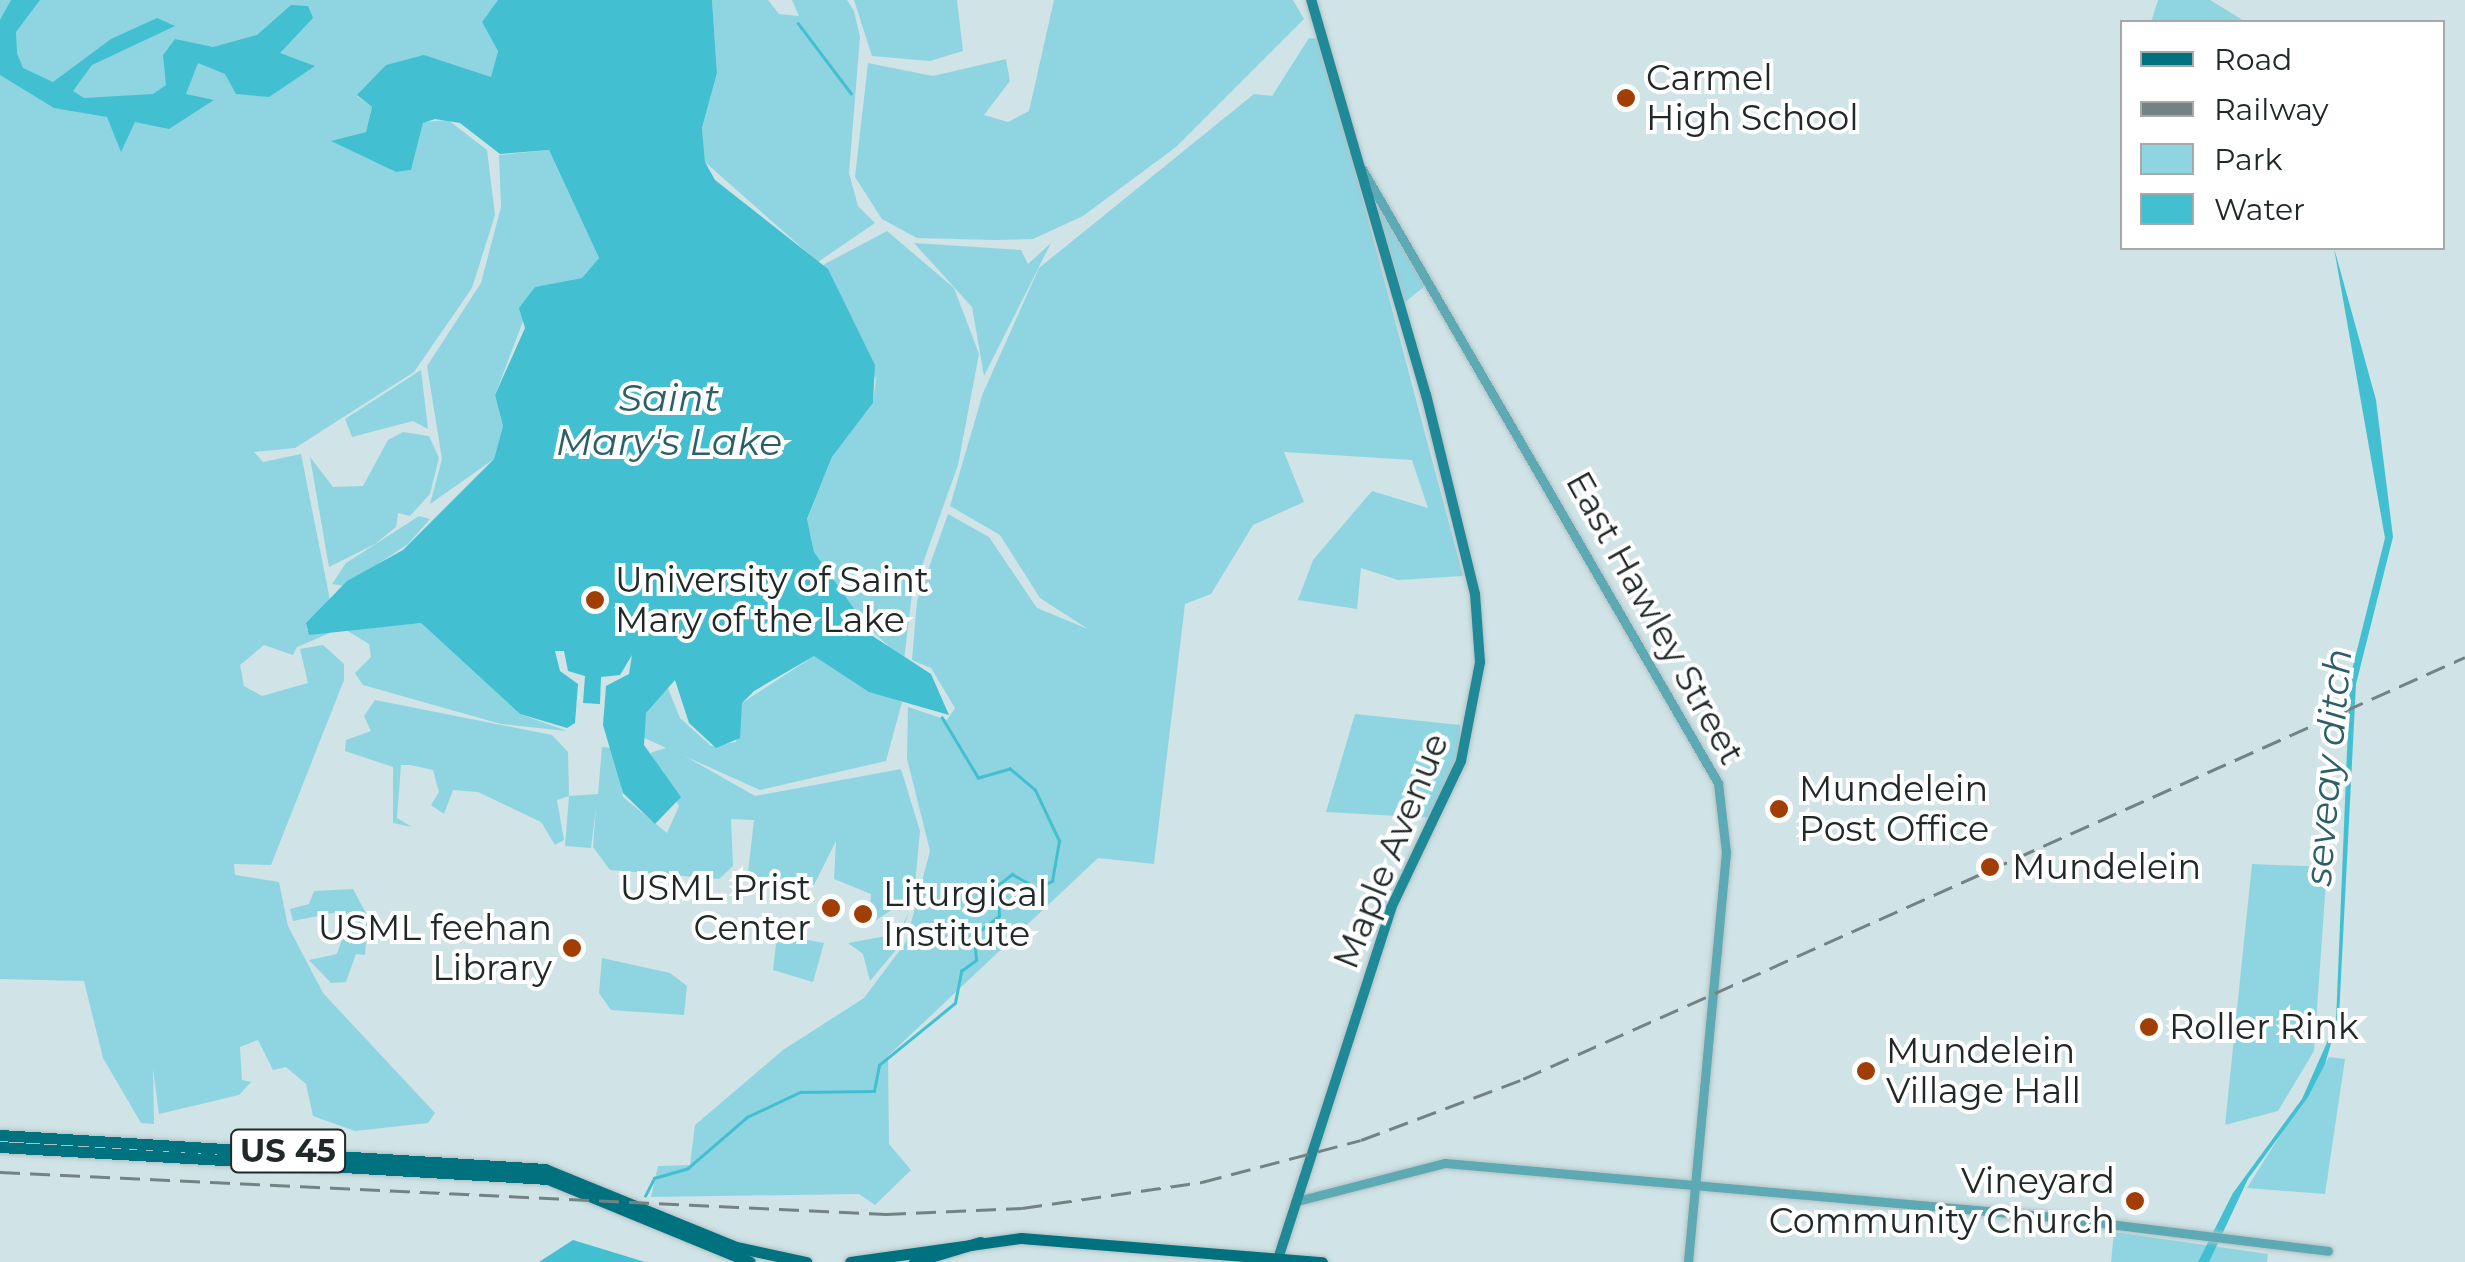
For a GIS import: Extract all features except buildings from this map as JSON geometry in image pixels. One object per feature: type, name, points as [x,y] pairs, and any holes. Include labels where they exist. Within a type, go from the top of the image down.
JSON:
[{"type":"main road","name":"Maple Avenue","points":[[1278,1260],[1391,908],[1461,761],[1480,672],[1475,594],[1361,168],[1311,0]]},
{"type":"main road","name":"US 45","points":[[0,1135],[546,1169],[726,1243],[806,1262]]},
{"type":"main road","name":"US 45","points":[[0,1146],[548,1179],[750,1262]]},
{"type":"main road","points":[[850,1262],[980,1242],[1042,1238],[1322,1262]]},
{"type":"main road","points":[[914,1262],[980,1242]]},
{"type":"street","name":"East Hawley Street","points":[[1361,168],[1718,783],[1726,852],[1688,1262]]},
{"type":"street","points":[[1297,1201],[1444,1163],[2044,1216],[2208,1241],[2328,1251]]},
{"type":"green space","points":[[0,0],[498,0],[482,22],[498,51],[491,78],[450,69],[381,78],[357,96],[372,107],[366,132],[333,141],[396,172],[411,170],[423,122],[448,120],[487,150],[495,215],[472,288],[414,372],[295,448],[254,452],[263,462],[301,454],[330,600],[306,630],[330,633],[297,647],[293,655],[264,645],[240,665],[244,686],[262,696],[308,683],[300,649],[323,645],[344,664],[344,680],[271,865],[234,864],[235,875],[279,882],[288,926],[323,993],[435,1113],[428,1123],[355,1131],[313,1116],[306,1084],[286,1067],[273,1070],[258,1040],[240,1047],[242,1080],[251,1082],[239,1095],[159,1114],[153,1069],[154,1124],[141,1123],[103,1058],[84,981],[0,979]]},
{"type":"green space","points":[[712,0],[768,0],[779,14],[799,16],[792,0],[847,0],[854,11],[860,37],[849,173],[858,206],[875,223],[818,262],[705,162],[702,128],[717,73]]},
{"type":"green space","points":[[854,0],[957,0],[963,51],[930,61],[872,56]]},
{"type":"green space","points":[[1054,0],[1293,0],[1304,19],[1176,147],[1083,216],[1033,239],[995,240],[917,238],[882,219],[855,177],[868,63],[933,76],[1006,59],[1010,81],[984,115],[1008,122],[1029,111]]},
{"type":"green space","points":[[2158,0],[2210,0],[2243,20],[2152,20]]},
{"type":"green space","points":[[1309,38],[1320,39],[1463,576],[1398,580],[1361,568],[1357,609],[1298,600],[1313,560],[1372,491],[1428,508],[1412,460],[1284,452],[1304,502],[1253,525],[1211,594],[1185,604],[1154,864],[1098,858],[888,1056],[889,1144],[911,1170],[875,1205],[859,1194],[651,1197],[658,1166],[690,1165],[695,1125],[783,1050],[864,998],[906,942],[930,851],[907,759],[908,707],[947,720],[955,708],[931,668],[912,660],[917,601],[948,514],[989,537],[1037,608],[1088,629],[1040,598],[1000,535],[950,506],[983,393],[1039,268],[1254,94],[1272,96]]},
{"type":"green space","points":[[549,150],[599,258],[582,278],[536,287],[495,395],[503,426],[494,459],[430,504],[442,459],[427,366],[481,283],[501,207],[499,155]]},
{"type":"green space","points":[[1375,201],[1425,286],[1405,302]]},
{"type":"green space","points":[[887,231],[954,288],[979,354],[958,465],[912,594],[904,660],[863,623],[814,552],[807,520],[832,457],[873,403],[876,379],[823,265]]},
{"type":"green space","points":[[914,243],[1021,250],[1028,264],[1051,243],[984,376],[972,307]]},
{"type":"green space","points":[[421,370],[428,429],[413,421],[352,437],[345,419]]},
{"type":"green space","points":[[403,432],[429,436],[439,458],[430,494],[410,516],[398,513],[396,527],[375,544],[329,567],[310,457],[333,487],[363,486],[388,440]]},
{"type":"green space","points":[[419,516],[430,519],[408,544],[345,586],[332,584],[346,563]]},
{"type":"green space","points":[[421,623],[520,714],[567,731],[501,724],[363,685],[355,673],[371,657],[369,644],[346,630]]},
{"type":"green space","points":[[814,656],[902,702],[886,761],[760,790],[642,737],[646,713],[667,686],[680,718],[711,746],[736,742],[742,703]]},
{"type":"green space","points":[[375,700],[552,735],[568,752],[569,796],[557,800],[564,840],[555,845],[541,822],[478,792],[453,790],[444,814],[431,805],[439,792],[433,770],[410,765],[401,765],[397,818],[412,827],[393,823],[393,767],[345,751],[346,740],[371,731],[364,716]]},
{"type":"green space","points":[[1355,714],[1460,725],[1461,761],[1434,818],[1326,812]]},
{"type":"green space","points":[[602,747],[614,748],[623,797],[667,833],[679,806],[650,753],[669,747],[755,796],[901,769],[920,831],[914,895],[869,925],[871,894],[834,879],[836,841],[814,885],[758,882],[748,872],[754,820],[731,819],[733,866],[719,879],[610,870],[593,847],[596,808],[591,848],[565,846],[569,796],[598,794]]},
{"type":"green space","points":[[2252,864],[2327,867],[2314,1051],[2278,1111],[2225,1125]]},
{"type":"green space","points":[[353,889],[368,917],[365,955],[356,954],[346,982],[331,983],[309,960],[337,954],[347,923],[338,912],[293,921],[290,909],[309,904],[314,891]]},
{"type":"green space","points":[[909,912],[895,951],[870,981],[863,954],[848,943],[898,934]]},
{"type":"green space","points":[[787,936],[824,943],[813,982],[773,970],[776,944]]},
{"type":"green space","points":[[602,958],[670,973],[687,986],[684,1015],[611,1010],[599,993]]},
{"type":"green space","points":[[2329,1057],[2345,1059],[2325,1194],[2247,1188]]},
{"type":"green space","points":[[2114,1232],[2268,1254],[2267,1262],[2111,1262]]},
{"type":"water","points":[[11,0],[40,0],[16,32],[17,53],[23,68],[53,82],[111,39],[157,18],[175,26],[92,65],[73,91],[84,98],[153,94],[166,85],[163,55],[175,39],[213,47],[257,35],[291,5],[308,6],[313,18],[280,53],[315,66],[269,97],[236,94],[225,74],[198,63],[186,94],[214,100],[169,129],[135,122],[121,152],[107,117],[54,108],[0,75],[0,20]]},
{"type":"water","name":"Saint Mary's Lake","points":[[498,0],[712,0],[717,73],[702,128],[705,162],[715,180],[828,269],[875,365],[873,403],[832,457],[807,519],[814,552],[874,637],[931,674],[949,715],[869,692],[814,656],[754,691],[742,703],[740,738],[716,748],[689,723],[675,680],[646,713],[644,745],[681,797],[655,824],[623,793],[603,725],[606,686],[629,674],[632,655],[620,675],[601,677],[600,704],[583,703],[585,676],[568,671],[564,651],[555,651],[560,671],[578,684],[575,723],[567,728],[520,714],[421,623],[309,635],[306,623],[347,581],[403,550],[494,459],[503,426],[495,395],[525,328],[519,308],[535,287],[582,278],[599,258],[549,150],[500,154],[460,123],[435,119],[423,123],[411,170],[396,172],[331,141],[366,132],[372,107],[357,95],[386,65],[424,55],[491,77],[498,51],[482,22]]},
{"type":"water","points":[[2334,250],[2376,400],[2393,537],[2356,684],[2339,1016],[2325,1064],[2308,1097],[2248,1179],[2209,1262],[2198,1262],[2233,1193],[2302,1099],[2336,1022],[2350,678],[2385,538]]},
{"type":"water","points":[[573,1240],[645,1262],[539,1262]]},
{"type":"waterway","points":[[798,23],[851,93]]},
{"type":"waterway","points":[[645,1196],[654,1178],[688,1168],[747,1117],[800,1092],[874,1091],[879,1065],[955,1003],[961,971],[976,960],[974,935],[999,916],[998,885],[1012,874],[1037,888],[1052,881],[1059,841],[1035,790],[1010,769],[978,778],[942,718]]},
{"type":"railway","points":[[0,1172],[886,1214],[1022,1208],[1202,1182],[1361,1140],[1523,1079],[2465,657]]},
{"type":"place","name":"Carmel High School","points":[[1626,98]]},
{"type":"place","name":"University of Saint Mary of the Lake","points":[[595,600]]},
{"type":"place","name":"Mundelein Post Office","points":[[1779,809]]},
{"type":"place","name":"Mundelein","points":[[1990,867]]},
{"type":"place","name":"USML Prist Center","points":[[831,908]]},
{"type":"place","name":"Liturgical Institute","points":[[863,914]]},
{"type":"place","name":"USML feehan Library","points":[[572,948]]},
{"type":"place","name":"Roller Rink","points":[[2149,1027]]},
{"type":"place","name":"Mundelein Village Hall","points":[[1866,1071]]},
{"type":"place","name":"Vineyard Community Church","points":[[2135,1201]]},
{"type":"water label","name":"seveay ditch","points":[[2328,767]]}]
